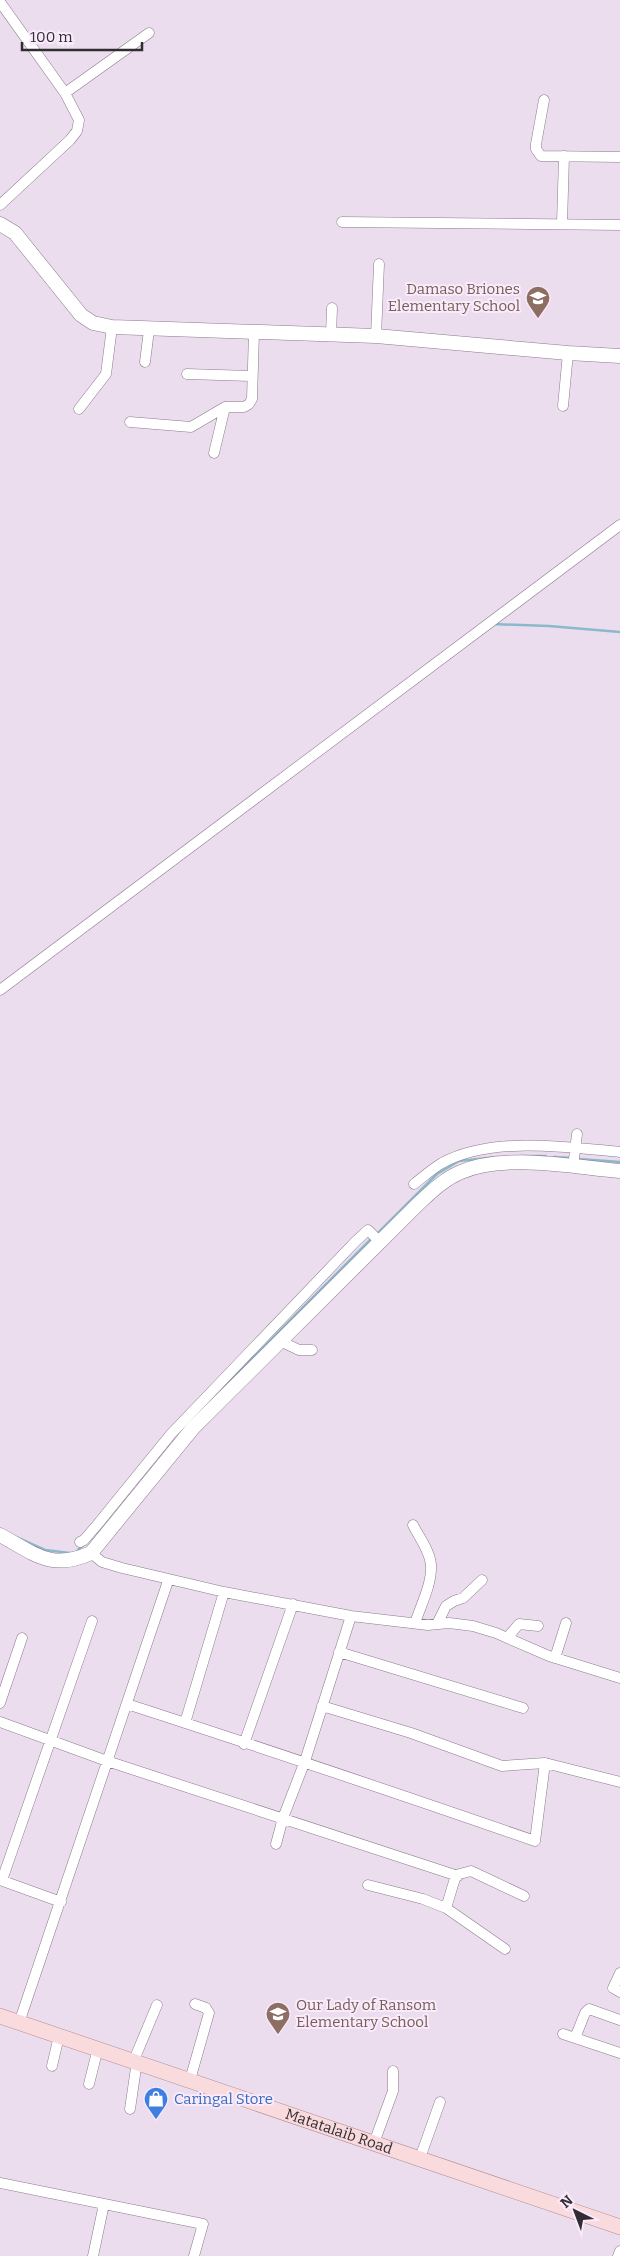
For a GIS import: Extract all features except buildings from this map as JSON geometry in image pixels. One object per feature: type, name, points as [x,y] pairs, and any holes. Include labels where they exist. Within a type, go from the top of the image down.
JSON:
[{"type":"main road","name":"Matatalaib Road","points":[[0,2016],[620,2226]]},
{"type":"street","points":[[0,2],[65,93],[79,120],[77,131],[70,140],[0,205]]},
{"type":"street","points":[[65,93],[149,34]]},
{"type":"street","points":[[544,100],[536,149],[541,156],[620,157]]},
{"type":"street","points":[[562,224],[564,156]]},
{"type":"street","points":[[342,222],[620,225]]},
{"type":"street","points":[[0,224],[14,232],[81,315],[93,323],[112,327],[149,330],[376,336],[620,356]]},
{"type":"street","points":[[376,336],[379,264]]},
{"type":"street","points":[[331,335],[332,308]]},
{"type":"street","points":[[79,409],[106,374],[112,327]]},
{"type":"street","points":[[145,362],[149,330]]},
{"type":"street","points":[[130,422],[191,427],[225,407],[244,407],[249,404],[252,399],[251,376],[254,332]]},
{"type":"street","points":[[563,406],[568,353]]},
{"type":"street","points":[[187,374],[251,376]]},
{"type":"street","points":[[214,453],[225,407]]},
{"type":"street","points":[[0,990],[620,525]]},
{"type":"street","points":[[574,1167],[577,1134]]},
{"type":"street","points":[[414,1184],[442,1163],[476,1150],[517,1146],[620,1152]]},
{"type":"street","points":[[549,1165],[550,1147]]},
{"type":"street","points":[[0,1535],[51,1561],[76,1560],[92,1553],[192,1428],[432,1191],[460,1172],[503,1163],[620,1171]]},
{"type":"street","points":[[80,1542],[97,1525],[171,1434],[356,1241],[368,1230],[380,1242]]},
{"type":"street","points":[[280,1341],[298,1350],[312,1350]]},
{"type":"street","points":[[413,1525],[427,1551],[431,1564],[415,1623]]},
{"type":"street","points":[[92,1553],[102,1562],[168,1581],[224,1592],[351,1616],[415,1623],[449,1623],[473,1626],[555,1658],[620,1678]]},
{"type":"street","points":[[437,1624],[446,1606],[463,1598],[482,1580]]},
{"type":"street","points":[[19,2022],[168,1581]]},
{"type":"street","points":[[185,1723],[224,1592]]},
{"type":"street","points":[[244,1744],[293,1604]]},
{"type":"street","points":[[276,1844],[283,1818],[305,1761],[351,1616]]},
{"type":"street","points":[[61,1902],[1,1880],[92,1621]]},
{"type":"street","points":[[555,1658],[566,1623]]},
{"type":"street","points":[[507,1638],[519,1624],[538,1626]]},
{"type":"street","points":[[0,1703],[22,1638]]},
{"type":"street","points":[[339,1652],[523,1708]]},
{"type":"street","points":[[126,1704],[244,1744],[305,1761],[535,1841],[545,1763]]},
{"type":"street","points":[[322,1706],[410,1733],[502,1766],[545,1763],[620,1782]]},
{"type":"street","points":[[0,1722],[107,1761],[457,1875],[471,1871],[524,1896]]},
{"type":"street","points":[[446,1908],[457,1875]]},
{"type":"street","points":[[368,1885],[423,1899],[446,1908],[477,1932],[505,1950]]},
{"type":"street","points":[[620,1973],[612,1988],[620,1992]]},
{"type":"street","points":[[190,2080],[209,2013],[206,2008],[195,2004]]},
{"type":"street","points":[[130,2109],[136,2061],[157,2005]]},
{"type":"street","points":[[575,2038],[584,2013],[589,2009],[620,2020]]},
{"type":"street","points":[[563,2034],[620,2053]]},
{"type":"street","points":[[52,2066],[58,2036]]},
{"type":"street","points":[[89,2084],[98,2048]]},
{"type":"street","points":[[374,2143],[393,2091],[392,2071]]},
{"type":"street","points":[[420,2158],[440,2102]]},
{"type":"street","points":[[0,2183],[203,2224],[194,2256]]},
{"type":"street","points":[[93,2256],[104,2204]]},
{"type":"street","points":[[618,2256],[620,2251]]},
{"type":"waterway","points":[[492,624],[549,626],[620,632]]},
{"type":"waterway","points":[[522,1156],[546,1156]]},
{"type":"waterway","points":[[378,1233],[437,1174],[459,1161],[497,1157]]},
{"type":"waterway","points":[[554,1157],[571,1158]]},
{"type":"waterway","points":[[579,1159],[620,1162]]},
{"type":"waterway","points":[[197,1414],[370,1240]]},
{"type":"waterway","points":[[77,1551],[100,1529]]},
{"type":"waterway","points":[[16,1537],[45,1550],[70,1553]]},
{"type":"place","name":"Damaso Briones Elementary School","points":[[538,319]]},
{"type":"place","name":"Our Lady of Ransom Elementary School","points":[[278,2035]]},
{"type":"place","name":"Caringal Store","points":[[156,2120]]}]
